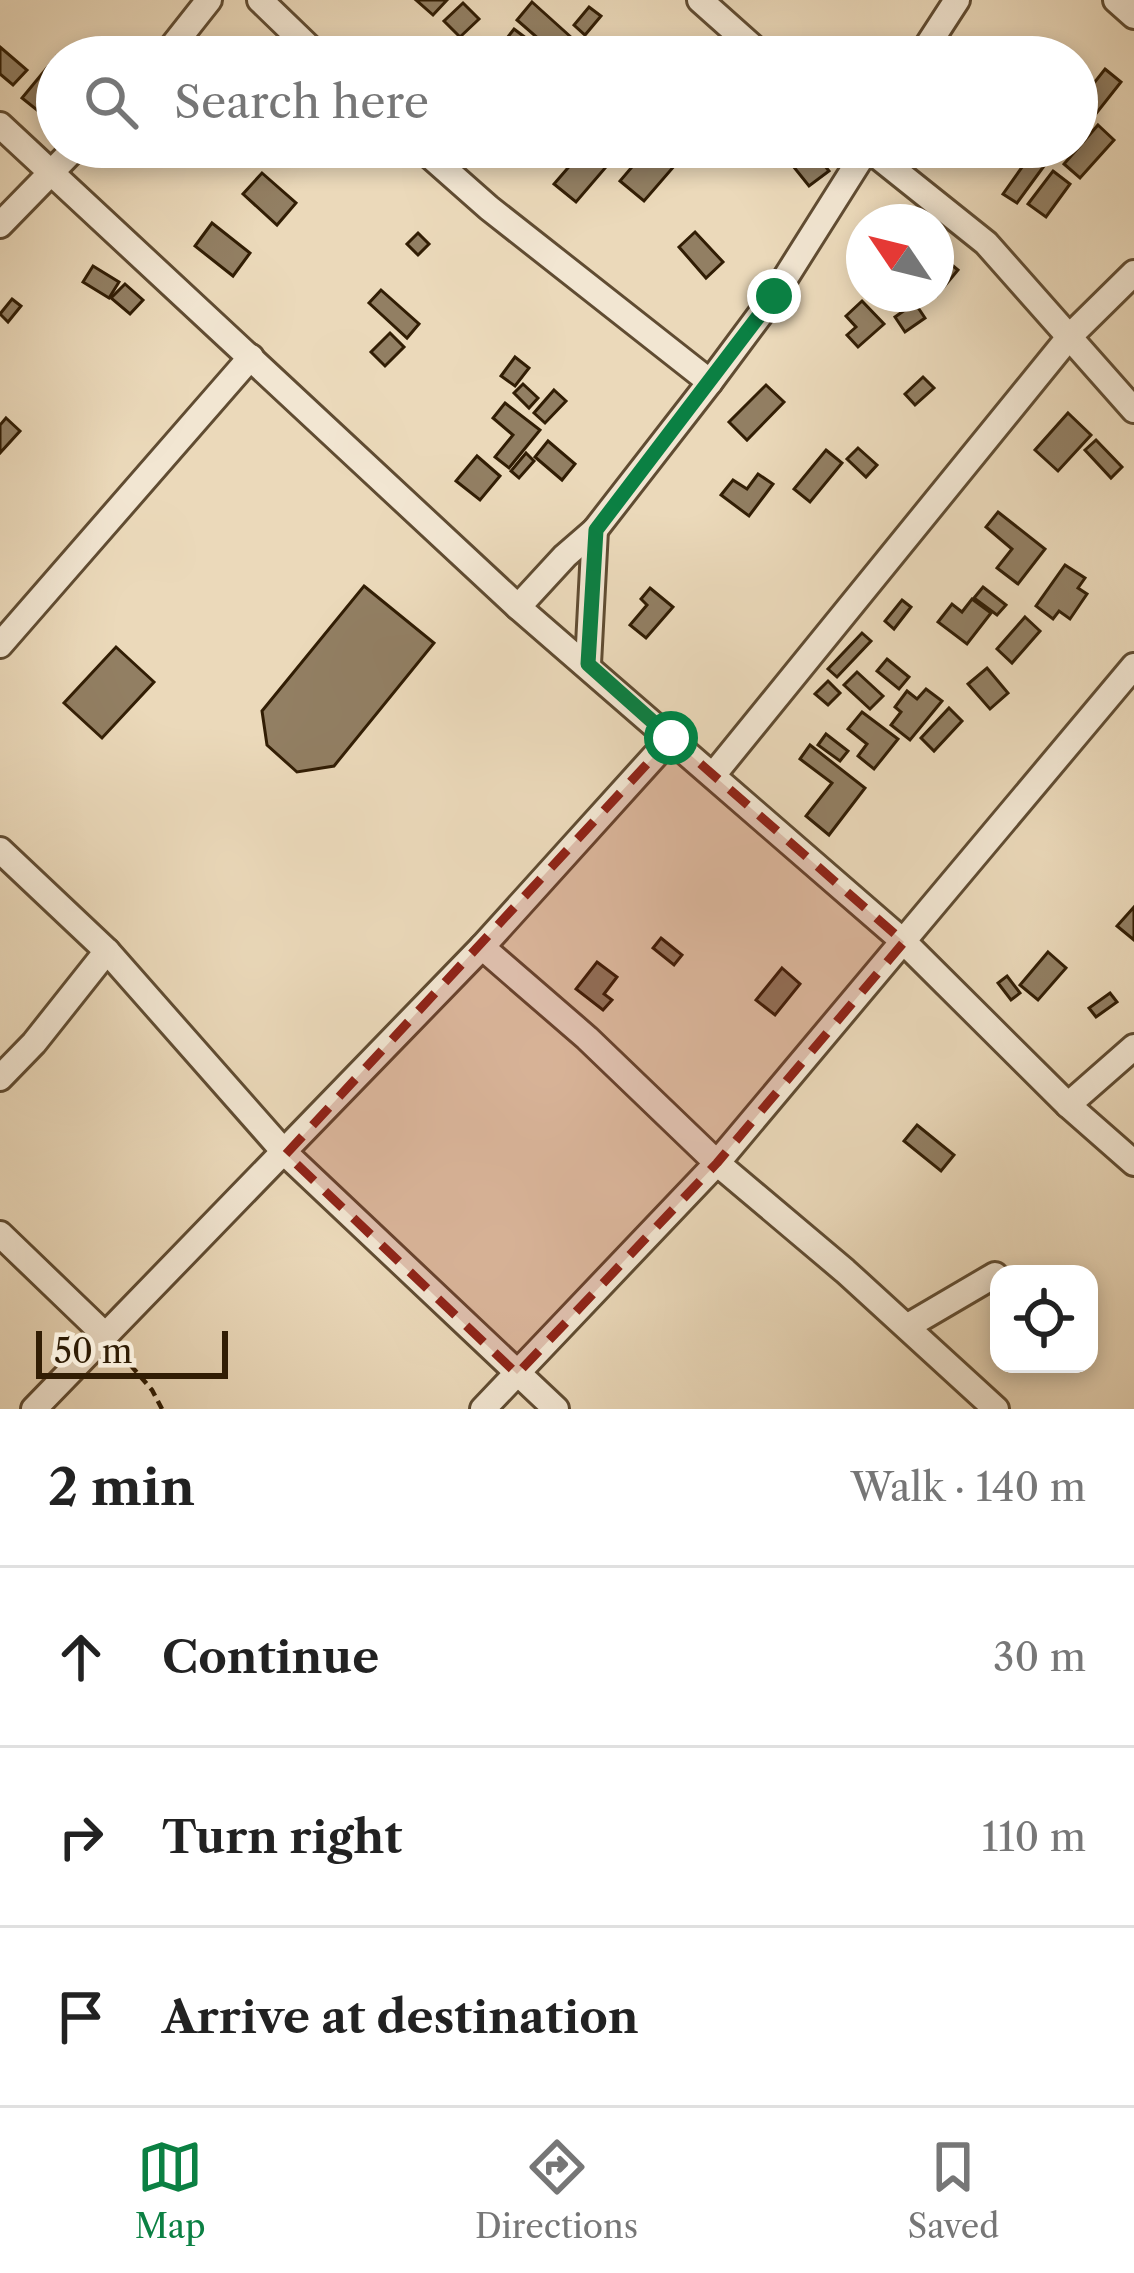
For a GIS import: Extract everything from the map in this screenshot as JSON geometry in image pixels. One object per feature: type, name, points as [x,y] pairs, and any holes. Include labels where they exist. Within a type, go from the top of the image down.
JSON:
[{"type":"street","points":[[181,36],[209,0]]},
{"type":"street","points":[[260,0],[297,36]]},
{"type":"street","points":[[700,0],[740,36]]},
{"type":"street","points":[[934,36],[957,0]]},
{"type":"street","points":[[1116,0],[1134,16]]},
{"type":"street","points":[[0,124],[36,157]]},
{"type":"street","points":[[49,168],[518,607],[904,942],[1068,1105],[1134,1163]]},
{"type":"street","points":[[0,225],[55,168]]},
{"type":"street","points":[[444,168],[710,382]]},
{"type":"street","points":[[518,607],[596,530],[710,382],[774,296],[854,168]]},
{"type":"street","points":[[894,168],[973,230],[1134,410]]},
{"type":"street","points":[[714,774],[1070,336],[1134,273]]},
{"type":"street","points":[[0,645],[251,357]]},
{"type":"street","points":[[588,664],[596,530]]},
{"type":"street","points":[[483,1409],[717,1163],[1134,666]]},
{"type":"street","points":[[34,1409],[286,1154],[671,738]]},
{"type":"street","points":[[0,850],[107,951],[286,1154],[556,1409]]},
{"type":"street","points":[[482,947],[996,1409]]},
{"type":"street","points":[[0,1078],[107,951]]},
{"type":"street","points":[[1068,1105],[1134,1047]]},
{"type":"street","points":[[0,1234],[106,1336]]},
{"type":"street","points":[[908,1326],[990,1278]]},
{"type":"path","points":[[106,1336],[152,1390],[162,1409]]},
{"type":"highlighted area","points":[[671,738],[904,942],[717,1163],[517,1374],[286,1154]]},
{"type":"building","points":[[416,0],[447,0],[433,15]]},
{"type":"building","points":[[532,2],[570,36],[535,36],[517,20]]},
{"type":"building","points":[[463,3],[479,19],[461,36],[444,21]]},
{"type":"building","points":[[589,7],[601,16],[585,35],[574,25]]},
{"type":"building","points":[[0,47],[27,70],[13,85],[0,74]]},
{"type":"building","points":[[1105,69],[1121,82],[1098,111],[1098,78]]},
{"type":"building","points":[[36,81],[36,109],[22,98]]},
{"type":"building","points":[[1098,125],[1114,140],[1098,158]]},
{"type":"building","points":[[568,168],[605,168],[576,202],[554,184]]},
{"type":"building","points":[[631,168],[673,168],[644,201],[620,181]]},
{"type":"building","points":[[795,168],[827,168],[829,171],[809,186]]},
{"type":"building","points":[[1021,168],[1043,168],[1017,203],[1003,194]]},
{"type":"building","points":[[1069,168],[1089,168],[1080,178]]},
{"type":"building","points":[[1053,171],[1070,184],[1046,217],[1028,204]]},
{"type":"building","points":[[262,173],[296,203],[277,225],[243,194]]},
{"type":"building","points":[[212,223],[250,253],[233,276],[195,246]]},
{"type":"building","points":[[695,232],[723,262],[706,278],[679,247]]},
{"type":"building","points":[[418,233],[429,244],[418,255],[407,244]]},
{"type":"building","points":[[93,266],[119,282],[109,298],[83,282]]},
{"type":"building","points":[[125,284],[143,300],[130,314],[111,298]]},
{"type":"building","points":[[381,290],[419,324],[407,338],[369,303]]},
{"type":"building","points":[[12,299],[21,306],[8,322],[0,314]]},
{"type":"building","points":[[873,312],[884,324],[858,347],[847,335],[856,327],[846,316]]},
{"type":"building","points":[[921,312],[925,318],[905,332],[895,317]]},
{"type":"building","points":[[390,333],[404,347],[385,366],[371,352]]},
{"type":"building","points":[[515,357],[529,368],[515,386],[501,376]]},
{"type":"building","points":[[923,377],[934,388],[915,405],[905,394]]},
{"type":"building","points":[[523,384],[538,398],[529,408],[514,393]]},
{"type":"building","points":[[766,385],[784,402],[747,440],[729,422]]},
{"type":"building","points":[[554,390],[566,401],[545,423],[534,413]]},
{"type":"building","points":[[505,403],[540,430],[509,468],[495,457],[513,435],[493,418]]},
{"type":"building","points":[[1068,413],[1091,435],[1058,471],[1035,450]]},
{"type":"building","points":[[6,418],[20,431],[0,453],[0,425]]},
{"type":"building","points":[[1096,440],[1122,467],[1111,478],[1085,450]]},
{"type":"building","points":[[548,441],[575,464],[562,480],[535,457]]},
{"type":"building","points":[[858,448],[877,465],[866,477],[847,459]]},
{"type":"building","points":[[826,450],[842,463],[810,502],[794,489]]},
{"type":"building","points":[[526,453],[534,461],[519,478],[511,471]]},
{"type":"building","points":[[477,456],[500,476],[480,500],[456,481]]},
{"type":"building","points":[[758,474],[773,484],[749,516],[721,495],[733,480],[747,489]]},
{"type":"building","points":[[998,512],[1045,549],[1018,584],[997,568],[1012,549],[986,527]]},
{"type":"building","points":[[1065,565],[1085,578],[1078,588],[1087,594],[1070,619],[1059,611],[1053,619],[1036,606]]},
{"type":"building","points":[[364,586],[434,643],[334,766],[297,772],[267,745],[262,711]]},
{"type":"building","points":[[983,587],[1006,605],[997,615],[974,598]]},
{"type":"building","points":[[650,588],[673,607],[646,638],[630,625],[647,605],[641,599]]},
{"type":"building","points":[[972,599],[991,613],[967,644],[938,622],[952,604],[962,612]]},
{"type":"building","points":[[902,600],[911,607],[894,629],[885,621]]},
{"type":"building","points":[[1025,617],[1040,631],[1012,663],[997,649]]},
{"type":"building","points":[[862,633],[871,641],[837,677],[828,669]]},
{"type":"building","points":[[116,647],[154,682],[102,738],[64,703]]},
{"type":"building","points":[[887,659],[909,677],[899,689],[877,671]]},
{"type":"building","points":[[987,668],[1008,693],[990,709],[968,684]]},
{"type":"building","points":[[857,672],[883,696],[870,709],[844,685]]},
{"type":"building","points":[[828,681],[840,693],[828,705],[815,694]]},
{"type":"building","points":[[926,689],[942,701],[910,740],[891,725],[901,712],[895,707],[907,691],[917,699]]},
{"type":"building","points":[[949,708],[962,721],[934,751],[921,738]]},
{"type":"building","points":[[862,712],[898,739],[874,769],[858,756],[867,744],[848,729]]},
{"type":"building","points":[[826,734],[848,751],[840,761],[818,745]]},
{"type":"building","points":[[810,745],[865,788],[829,835],[806,816],[832,783],[800,759]]},
{"type":"building","points":[[1134,907],[1134,940],[1117,926]]},
{"type":"building","points":[[661,938],[682,955],[674,965],[653,948]]},
{"type":"building","points":[[1048,952],[1066,968],[1038,1000],[1020,985]]},
{"type":"building","points":[[597,962],[617,977],[604,994],[612,1000],[603,1010],[576,989]]},
{"type":"building","points":[[782,968],[800,984],[775,1015],[756,1000]]},
{"type":"building","points":[[1007,976],[1020,993],[1011,1000],[998,983]]},
{"type":"building","points":[[1110,993],[1117,1002],[1096,1017],[1089,1008]]},
{"type":"building","points":[[917,1125],[954,1155],[941,1171],[904,1141]]},
{"type":"route","points":[[671,738],[588,664],[596,530],[774,296]]}]
